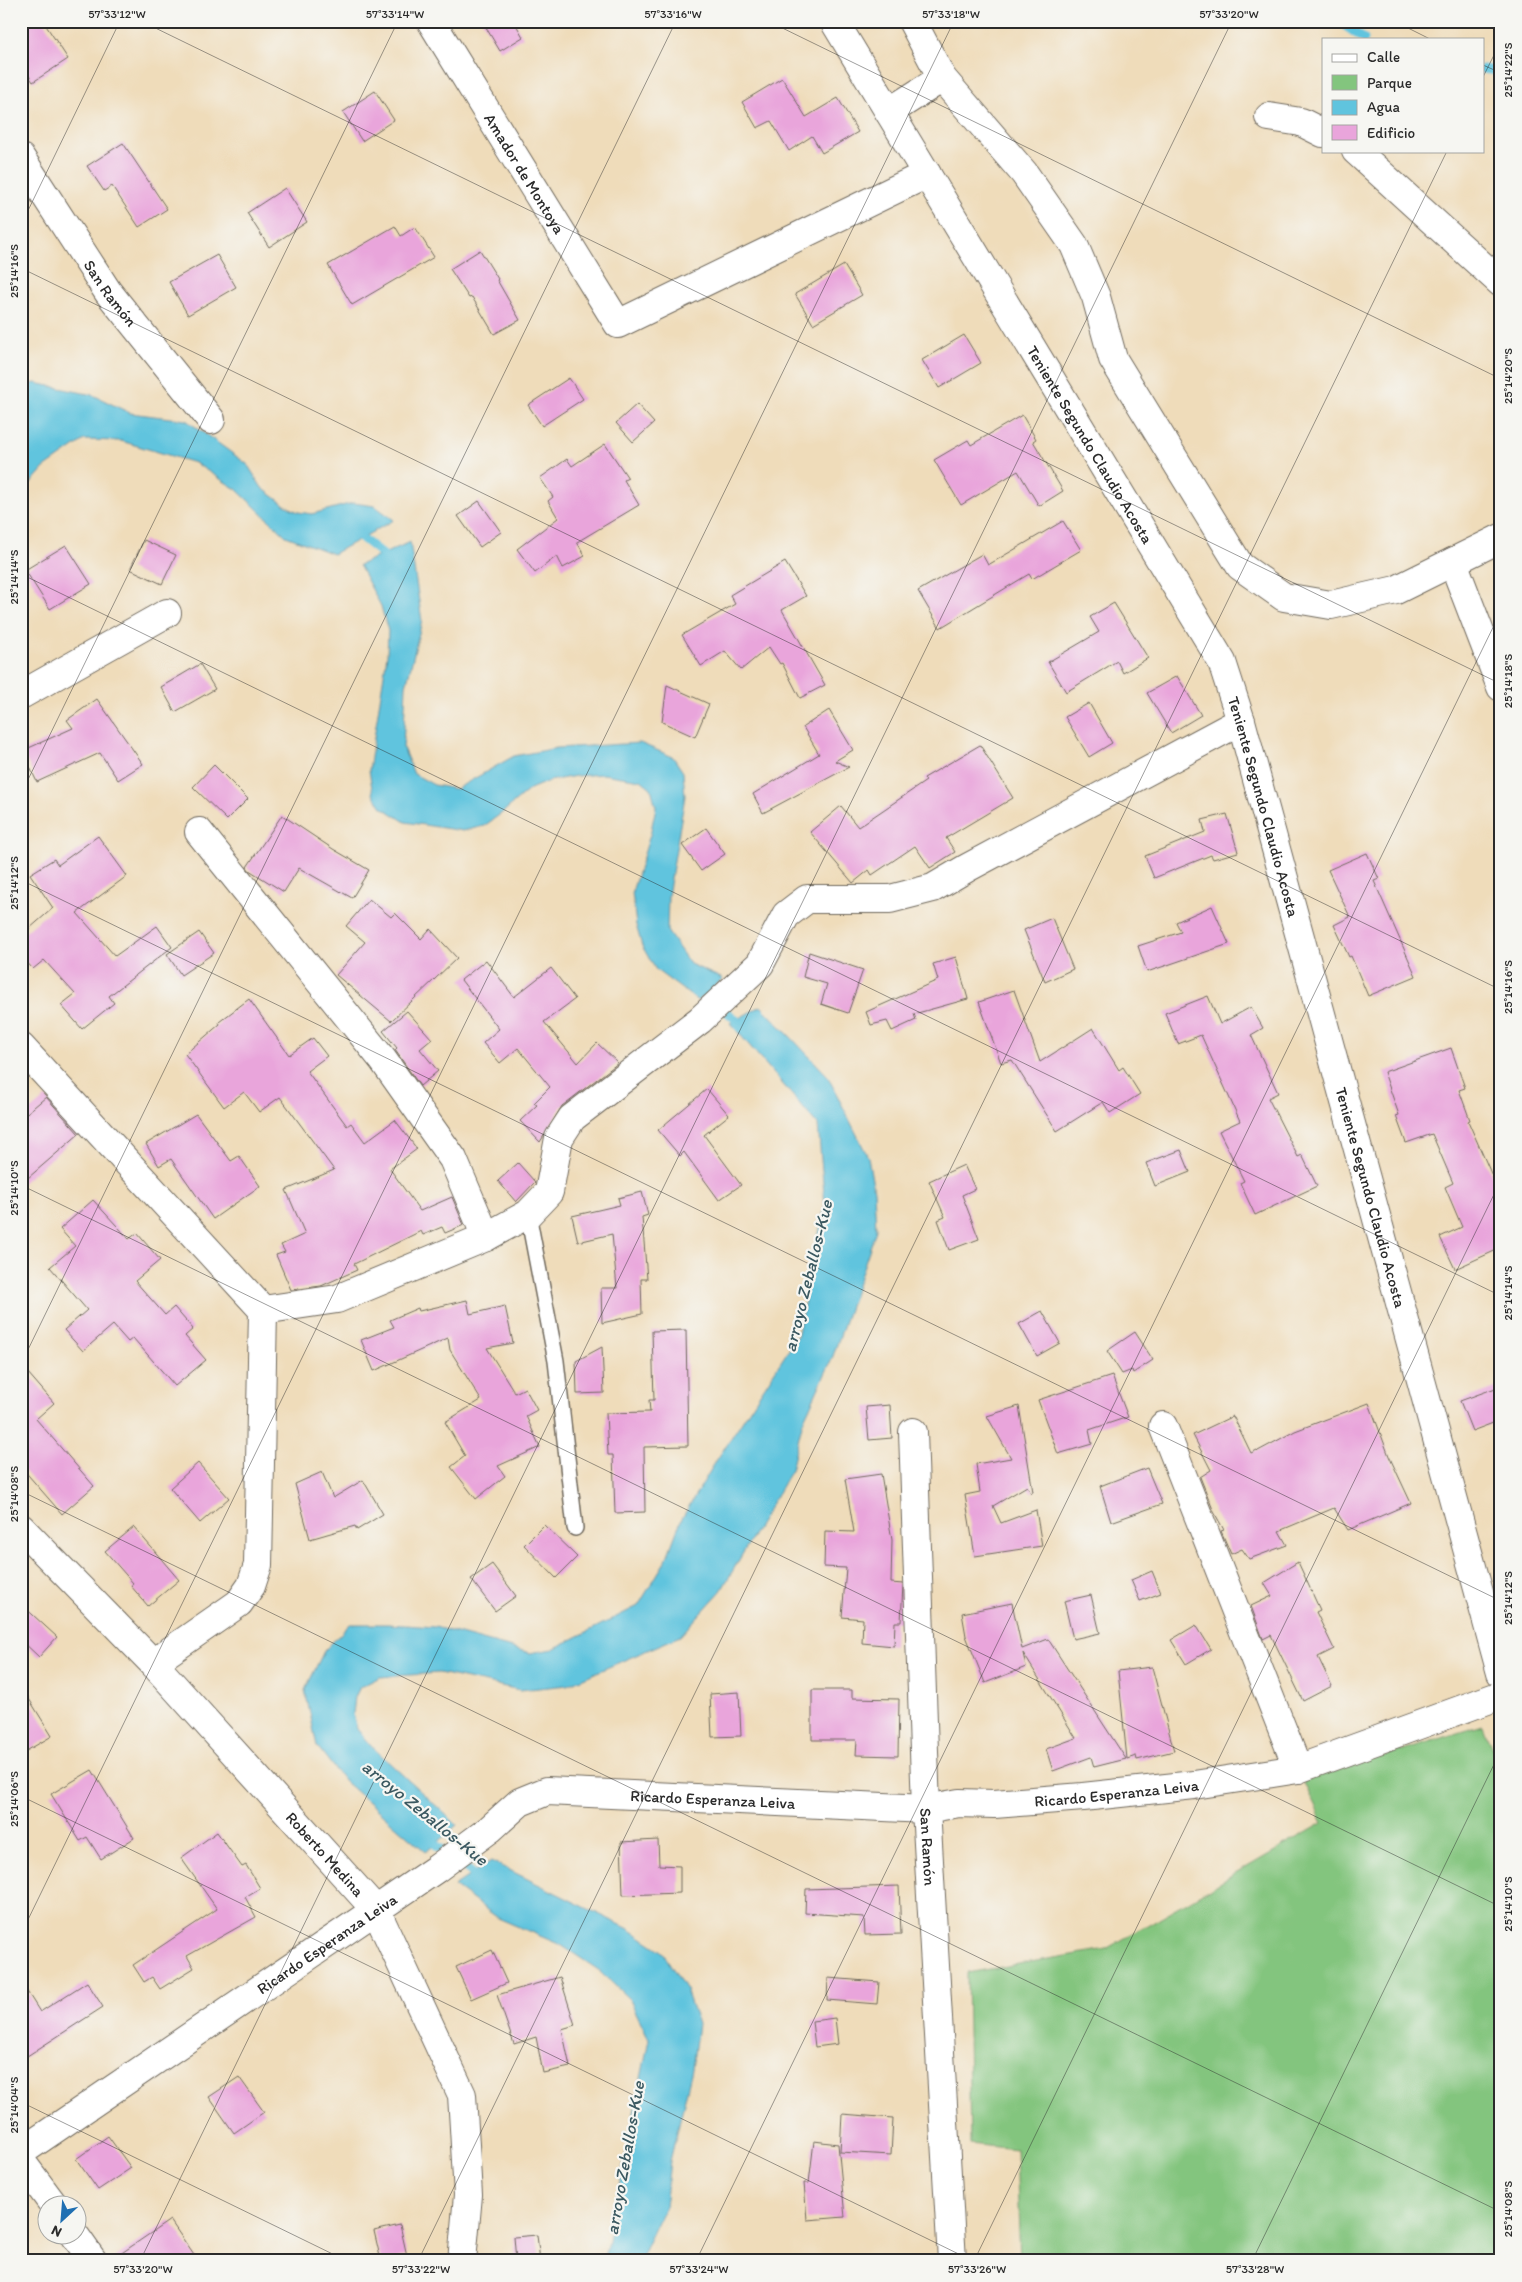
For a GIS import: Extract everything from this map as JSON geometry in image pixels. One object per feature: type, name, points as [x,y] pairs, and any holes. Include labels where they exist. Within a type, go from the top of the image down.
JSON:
[{"type":"street","name":"Amador de Montoya","points":[[431,21],[618,324],[927,174]]},
{"type":"street","name":"Teniente Segundo Claudio Acosta","points":[[834,21],[1222,662],[1241,721],[1501,1673]]},
{"type":"street","points":[[912,21],[942,78],[1024,173],[1074,245],[1096,297],[1114,359],[1240,566],[1284,597],[1331,605],[1396,590],[1501,538]]},
{"type":"street","points":[[889,112],[942,78]]},
{"type":"street","points":[[1269,117],[1301,122],[1322,132]]},
{"type":"street","points":[[1357,152],[1501,283]]},
{"type":"street","name":"San Ramón","points":[[22,160],[108,292],[211,420]]},
{"type":"street","points":[[1453,562],[1501,687]]},
{"type":"street","points":[[21,695],[167,613]]},
{"type":"street","points":[[263,1310],[338,1299],[486,1236],[528,1214],[549,1192],[559,1138],[572,1118],[700,1020],[760,964],[786,915],[807,899],[890,900],[933,888],[1241,721]]},
{"type":"street","points":[[199,832],[383,1060],[453,1158],[486,1236]]},
{"type":"street","points":[[21,1047],[263,1310],[258,1565],[251,1586],[239,1603],[153,1663]]},
{"type":"street","points":[[1163,1426],[1298,1768]]},
{"type":"street","name":"San Ramón","points":[[913,1432],[926,1809],[952,2261]]},
{"type":"street","name":"Roberto Medina","points":[[21,1528],[153,1663],[376,1910],[462,2095],[468,2195],[462,2261]]},
{"type":"street","name":"Ricardo Esperanza Leiva","points":[[21,2152],[436,1869],[490,1829],[520,1802],[547,1791],[926,1809],[959,1803],[994,1804],[1083,1797],[1194,1785],[1298,1768],[1501,1695]]},
{"type":"street","points":[[21,2161],[46,2194]]},
{"type":"street","points":[[81,2244],[93,2261]]},
{"type":"lane","points":[[528,1214],[556,1361],[574,1528]]},
{"type":"green space","points":[[1483,1725],[1501,1774],[1501,2261],[1020,2261],[1016,2149],[970,2144],[967,1973],[1106,1949],[1323,1823],[1303,1781]]},
{"type":"water","points":[[35,383],[93,395],[130,413],[186,420],[247,464],[262,488],[298,512],[312,514],[353,503],[375,506],[394,520],[333,554],[286,536],[236,489],[195,463],[121,441],[84,440],[44,468],[21,494],[21,387]]},
{"type":"water","points":[[410,542],[422,621],[406,686],[403,748],[414,774],[434,785],[456,789],[514,756],[557,748],[640,743],[673,757],[683,772],[685,796],[668,896],[667,931],[690,964],[723,979],[698,1001],[656,970],[642,946],[636,925],[632,892],[650,835],[656,807],[651,788],[641,780],[603,774],[549,781],[530,789],[484,826],[463,831],[405,822],[382,807],[373,794],[369,770],[387,655],[388,631],[381,606],[359,565]]},
{"type":"water","points":[[761,1006],[827,1075],[868,1157],[874,1191],[876,1230],[832,1359],[802,1424],[791,1470],[721,1591],[680,1636],[567,1685],[520,1690],[439,1673],[380,1677],[360,1687],[355,1697],[353,1714],[357,1729],[369,1744],[457,1825],[426,1852],[344,1781],[317,1746],[305,1690],[324,1651],[350,1624],[435,1627],[530,1653],[553,1649],[638,1606],[666,1560],[681,1520],[716,1461],[797,1337],[825,1205],[818,1125],[730,1023]]},
{"type":"water","points":[[491,1861],[629,1929],[662,1951],[686,1990],[698,2024],[692,2069],[670,2161],[665,2207],[639,2261],[604,2261],[649,2039],[630,2000],[600,1971],[561,1945],[498,1918],[454,1886]]},
{"type":"building","points":[[21,21],[43,21],[68,59],[33,82],[21,64]]},
{"type":"building","points":[[482,21],[514,21],[523,37],[500,51]]},
{"type":"building","points":[[782,78],[806,117],[838,98],[858,132],[822,153],[812,136],[789,151],[771,121],[757,128],[742,102]]},
{"type":"building","points":[[375,91],[394,120],[362,141],[343,112]]},
{"type":"building","points":[[123,143],[167,209],[139,227],[112,186],[104,191],[87,166]]},
{"type":"building","points":[[285,188],[307,222],[269,247],[247,213]]},
{"type":"building","points":[[395,226],[401,236],[415,227],[434,257],[352,305],[328,265]]},
{"type":"building","points":[[480,250],[520,320],[494,334],[472,297],[469,298],[450,269]]},
{"type":"building","points":[[217,255],[236,287],[188,315],[169,282]]},
{"type":"building","points":[[844,265],[862,295],[813,324],[795,294]]},
{"type":"building","points":[[964,335],[981,363],[939,388],[922,360]]},
{"type":"building","points":[[569,378],[583,399],[542,426],[528,405]]},
{"type":"building","points":[[637,404],[654,423],[633,442],[616,423]]},
{"type":"building","points":[[1022,415],[1036,439],[1033,441],[1063,491],[1039,506],[1018,471],[961,505],[934,460],[968,440],[971,445]]},
{"type":"building","points":[[605,444],[628,478],[624,480],[639,505],[577,542],[585,556],[563,568],[557,556],[535,573],[517,549],[558,518],[548,501],[553,497],[540,478],[567,459],[572,466]]},
{"type":"building","points":[[479,501],[501,532],[480,547],[458,516]]},
{"type":"building","points":[[1063,521],[1081,550],[1032,579],[1029,574],[940,628],[918,591],[982,554],[988,565]]},
{"type":"building","points":[[144,540],[176,555],[162,584],[130,569]]},
{"type":"building","points":[[66,545],[91,584],[50,609],[25,570]]},
{"type":"building","points":[[785,562],[806,596],[782,610],[825,685],[800,698],[782,663],[780,664],[769,647],[741,670],[725,651],[701,666],[682,635],[735,604],[730,595]]},
{"type":"building","points":[[1114,603],[1148,658],[1123,673],[1117,661],[1066,692],[1048,662],[1099,632],[1090,617]]},
{"type":"building","points":[[200,664],[215,689],[175,712],[161,687]]},
{"type":"building","points":[[1177,676],[1201,715],[1171,733],[1147,693]]},
{"type":"building","points":[[667,685],[709,704],[695,737],[662,722]]},
{"type":"building","points":[[97,699],[143,764],[118,780],[100,753],[37,782],[22,751],[73,728],[67,720]]},
{"type":"building","points":[[1089,703],[1112,743],[1089,757],[1065,717]]},
{"type":"building","points":[[829,710],[853,750],[835,761],[849,767],[763,813],[753,794],[819,754],[803,727]]},
{"type":"building","points":[[980,745],[1013,798],[946,838],[955,852],[930,868],[915,846],[872,875],[869,870],[853,883],[810,832],[841,806],[858,827],[926,781],[924,778]]},
{"type":"building","points":[[214,765],[248,799],[227,820],[193,787]]},
{"type":"building","points":[[1227,814],[1238,852],[1213,859],[1211,855],[1154,878],[1145,856],[1205,832],[1202,820]]},
{"type":"building","points":[[282,815],[369,870],[352,898],[299,868],[284,892],[249,870],[247,867]]},
{"type":"building","points":[[706,828],[725,854],[701,871],[682,845]]},
{"type":"building","points":[[98,836],[127,876],[77,913],[115,956],[157,926],[172,947],[109,996],[114,1003],[82,1029],[61,1005],[75,994],[44,960],[33,969],[21,956],[21,936],[53,908],[30,874],[54,859],[58,865]]},
{"type":"building","points":[[1367,853],[1379,879],[1374,881],[1416,976],[1368,996],[1351,956],[1349,957],[1334,925],[1350,917],[1328,870]]},
{"type":"building","points":[[369,899],[391,917],[395,913],[421,939],[430,929],[457,958],[391,1021],[336,975],[365,942],[346,926]]},
{"type":"building","points":[[1212,906],[1229,944],[1147,972],[1138,946],[1181,932],[1176,922]]},
{"type":"building","points":[[1052,918],[1073,969],[1045,982],[1024,930]]},
{"type":"building","points":[[199,932],[214,953],[181,975],[167,954]]},
{"type":"building","points":[[809,952],[863,970],[848,1013],[821,1004],[827,984],[803,977]]},
{"type":"building","points":[[956,957],[968,999],[914,1014],[916,1020],[892,1031],[887,1021],[871,1025],[866,1012],[938,980],[933,964]]},
{"type":"building","points":[[486,960],[514,997],[551,968],[575,999],[544,1022],[578,1063],[597,1043],[618,1063],[562,1106],[540,1142],[520,1121],[537,1105],[534,1103],[550,1087],[518,1048],[500,1063],[483,1043],[499,1029],[461,980]]},
{"type":"building","points":[[1014,990],[1040,1062],[1093,1028],[1119,1070],[1123,1067],[1140,1094],[1110,1113],[1103,1102],[1057,1131],[1012,1060],[1001,1063],[979,1002]]},
{"type":"building","points":[[1208,996],[1220,1024],[1251,1007],[1263,1028],[1251,1035],[1278,1093],[1268,1098],[1298,1157],[1302,1155],[1317,1186],[1255,1215],[1240,1183],[1244,1181],[1219,1131],[1240,1121],[1201,1035],[1178,1044],[1165,1013]]},
{"type":"building","points":[[249,999],[289,1055],[313,1038],[327,1056],[307,1071],[347,1126],[351,1123],[365,1142],[395,1120],[417,1149],[390,1169],[420,1211],[452,1197],[464,1225],[445,1233],[442,1227],[423,1235],[421,1231],[354,1264],[357,1270],[321,1286],[291,1290],[276,1255],[285,1252],[281,1245],[305,1234],[286,1190],[334,1170],[280,1097],[259,1112],[244,1092],[224,1107],[185,1054],[220,1024],[219,1022]]},
{"type":"building","points":[[407,1011],[432,1039],[420,1049],[438,1071],[420,1086],[395,1050],[397,1048],[383,1031]]},
{"type":"building","points":[[1451,1048],[1465,1088],[1459,1090],[1470,1120],[1468,1121],[1501,1196],[1501,1248],[1455,1269],[1440,1237],[1462,1227],[1445,1187],[1453,1183],[1432,1134],[1406,1143],[1396,1116],[1399,1115],[1384,1072]]},
{"type":"building","points":[[707,1089],[729,1115],[704,1135],[741,1185],[719,1200],[684,1152],[680,1156],[658,1130]]},
{"type":"building","points":[[46,1097],[79,1134],[21,1184],[21,1118]]},
{"type":"building","points":[[196,1114],[231,1161],[239,1156],[260,1186],[213,1219],[171,1159],[159,1166],[146,1144]]},
{"type":"building","points":[[1181,1150],[1190,1172],[1155,1186],[1146,1163]]},
{"type":"building","points":[[518,1163],[535,1182],[516,1202],[498,1181]]},
{"type":"building","points":[[964,1165],[975,1189],[962,1195],[979,1239],[949,1250],[938,1220],[945,1217],[929,1181]]},
{"type":"building","points":[[642,1192],[648,1215],[642,1217],[647,1279],[641,1279],[642,1314],[602,1323],[601,1288],[617,1288],[612,1234],[578,1242],[572,1216],[620,1205],[618,1198]]},
{"type":"building","points":[[93,1200],[129,1239],[137,1233],[160,1260],[135,1281],[165,1315],[174,1307],[193,1329],[185,1336],[206,1360],[175,1386],[133,1338],[128,1342],[113,1325],[83,1351],[64,1330],[87,1310],[50,1267],[75,1246],[60,1229]]},
{"type":"building","points":[[467,1300],[470,1314],[505,1306],[513,1343],[487,1348],[515,1393],[525,1388],[537,1410],[526,1416],[540,1447],[498,1466],[505,1476],[476,1499],[451,1467],[465,1456],[445,1422],[481,1400],[450,1350],[448,1338],[374,1371],[361,1340],[394,1327],[390,1320],[418,1308],[419,1311]]},
{"type":"building","points":[[1042,1311],[1060,1343],[1037,1356],[1019,1324]]},
{"type":"building","points":[[686,1330],[688,1446],[644,1447],[645,1512],[615,1513],[613,1455],[608,1455],[606,1413],[650,1412],[649,1400],[654,1400],[652,1331]]},
{"type":"building","points":[[1135,1332],[1153,1360],[1133,1373],[1132,1370],[1122,1374],[1107,1351]]},
{"type":"building","points":[[602,1347],[604,1393],[577,1394],[576,1361]]},
{"type":"building","points":[[21,1365],[54,1403],[36,1419],[94,1486],[62,1514],[21,1467]]},
{"type":"building","points":[[1112,1376],[1128,1417],[1089,1430],[1092,1444],[1058,1454],[1038,1400]]},
{"type":"building","points":[[1501,1386],[1501,1420],[1472,1431],[1460,1401]]},
{"type":"building","points":[[1369,1403],[1389,1456],[1411,1503],[1348,1530],[1334,1508],[1279,1531],[1287,1545],[1249,1559],[1242,1549],[1231,1554],[1221,1531],[1224,1530],[1214,1512],[1200,1477],[1211,1470],[1193,1435],[1233,1416],[1251,1453],[1295,1431]]},
{"type":"building","points":[[890,1405],[892,1438],[869,1440],[866,1407]]},
{"type":"building","points":[[1019,1406],[1033,1492],[1031,1493],[1027,1486],[993,1506],[1001,1523],[1036,1510],[1042,1546],[975,1556],[965,1495],[980,1492],[976,1464],[1011,1458],[987,1416]]},
{"type":"building","points":[[198,1463],[229,1498],[200,1523],[170,1488]]},
{"type":"building","points":[[1147,1468],[1162,1504],[1111,1522],[1100,1486]]},
{"type":"building","points":[[322,1472],[333,1498],[363,1480],[383,1514],[357,1530],[355,1526],[310,1539],[295,1484]]},
{"type":"building","points":[[881,1474],[892,1540],[891,1583],[903,1584],[901,1622],[895,1622],[894,1646],[862,1643],[863,1619],[842,1617],[846,1568],[824,1567],[825,1531],[854,1532],[845,1479]]},
{"type":"building","points":[[544,1525],[577,1557],[556,1578],[524,1545]]},
{"type":"building","points":[[134,1527],[179,1580],[148,1606],[131,1586],[133,1583],[105,1551]]},
{"type":"building","points":[[1298,1562],[1320,1610],[1316,1612],[1334,1649],[1318,1657],[1332,1686],[1303,1701],[1271,1635],[1263,1639],[1251,1606],[1272,1596],[1264,1583]]},
{"type":"building","points":[[492,1564],[516,1596],[495,1611],[471,1579]]},
{"type":"building","points":[[1152,1571],[1161,1593],[1140,1601],[1131,1580]]},
{"type":"building","points":[[1091,1595],[1100,1633],[1073,1639],[1064,1601]]},
{"type":"building","points":[[1012,1603],[1022,1649],[1048,1639],[1126,1759],[1094,1767],[1091,1757],[1053,1771],[1046,1749],[1076,1738],[1023,1653],[1026,1667],[985,1683],[966,1636],[962,1613]]},
{"type":"building","points":[[21,1604],[57,1637],[39,1657],[21,1640]]},
{"type":"building","points":[[1196,1625],[1211,1649],[1186,1664],[1171,1640]]},
{"type":"building","points":[[1152,1667],[1174,1751],[1137,1760],[1136,1756],[1127,1759],[1118,1671]]},
{"type":"building","points":[[21,1686],[52,1736],[21,1754]]},
{"type":"building","points":[[812,1690],[852,1690],[852,1698],[899,1699],[898,1756],[856,1755],[857,1740],[812,1740]]},
{"type":"building","points":[[739,1692],[741,1736],[712,1737],[710,1694]]},
{"type":"building","points":[[92,1770],[134,1838],[101,1859],[87,1837],[80,1841],[51,1794]]},
{"type":"building","points":[[217,1832],[242,1867],[246,1865],[260,1888],[245,1897],[256,1917],[187,1956],[194,1968],[160,1989],[152,1977],[144,1982],[133,1965],[217,1909],[181,1858]]},
{"type":"building","points":[[658,1840],[659,1865],[680,1866],[680,1893],[623,1895],[621,1842]]},
{"type":"building","points":[[899,1886],[901,1934],[865,1935],[864,1917],[805,1913],[806,1889]]},
{"type":"building","points":[[492,1950],[507,1983],[471,1999],[456,1967]]},
{"type":"building","points":[[560,1977],[575,2025],[562,2029],[570,2067],[543,2073],[536,2037],[514,2044],[497,1995]]},
{"type":"building","points":[[828,1978],[879,1982],[877,2004],[827,2000]]},
{"type":"building","points":[[21,1982],[40,2012],[87,1982],[103,2007],[21,2060]]},
{"type":"building","points":[[835,2018],[838,2044],[815,2047],[812,2021]]},
{"type":"building","points":[[239,2077],[264,2112],[234,2133],[209,2097]]},
{"type":"building","points":[[842,2114],[893,2118],[891,2155],[840,2152]]},
{"type":"building","points":[[108,2136],[131,2168],[98,2190],[76,2159]]},
{"type":"building","points":[[814,2141],[838,2144],[845,2217],[807,2220],[804,2183],[809,2183]]},
{"type":"building","points":[[170,2220],[198,2261],[110,2261]]},
{"type":"building","points":[[400,2225],[407,2256],[381,2261],[374,2231]]},
{"type":"building","points":[[537,2235],[540,2261],[516,2261],[514,2237]]},
{"type":"waterway","points":[[1338,21],[1363,38]]},
{"type":"waterway","points":[[1484,69],[1496,71],[1501,75]]},
{"type":"waterway","name":"arroyo Zeballos-Kue","points":[[353,531],[392,562]]},
{"type":"waterway","name":"arroyo Zeballos-Kue","points":[[698,986],[744,1027]]},
{"type":"waterway","name":"arroyo Zeballos-Kue","points":[[426,1837],[481,1880]]}]
